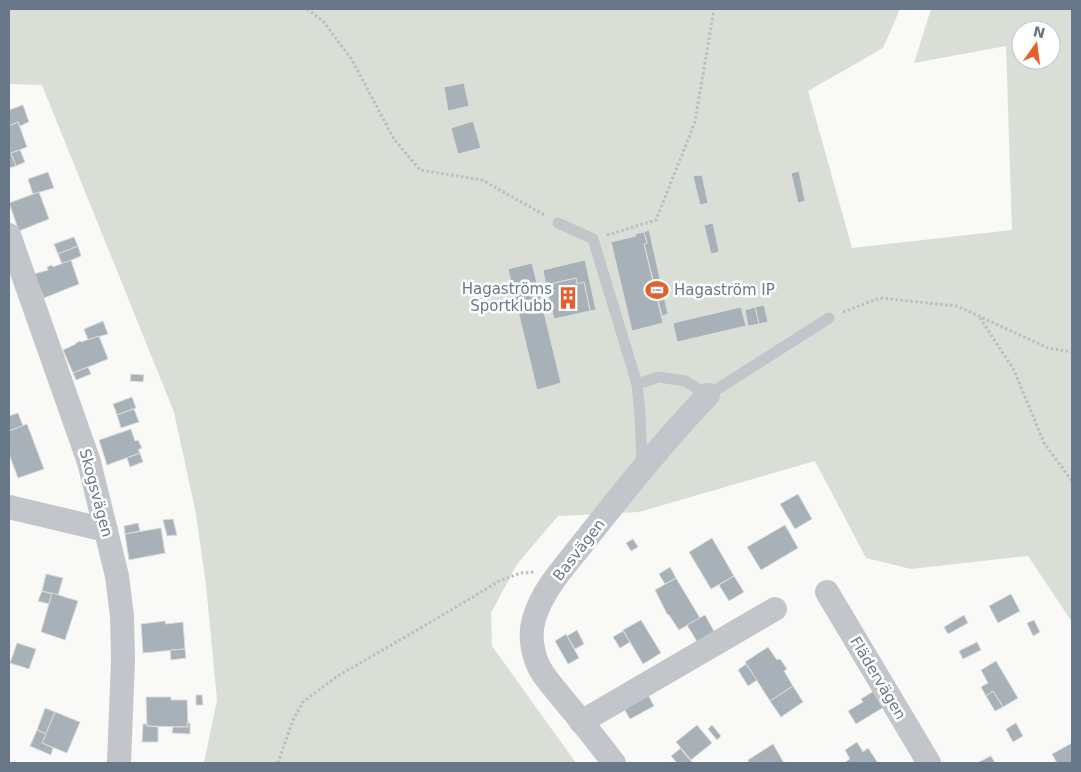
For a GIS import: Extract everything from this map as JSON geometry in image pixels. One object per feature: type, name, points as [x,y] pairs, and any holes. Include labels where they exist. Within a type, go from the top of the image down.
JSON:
[{"type":"street","name":"Skogsvägen","points":[[9,235],[89,462],[117,576],[122,616],[123,669],[119,763]]},
{"type":"street","name":"Basvägen","points":[[614,763],[543,674],[534,651],[532,629],[534,618],[540,602],[555,580],[642,468],[672,432],[708,395]]},
{"type":"street","points":[[9,507],[106,530]]},
{"type":"street","name":"Flädervägen","points":[[827,592],[929,763]]},
{"type":"street","points":[[581,722],[775,609]]},
{"type":"lane","points":[[558,223],[593,239],[637,384],[642,468]]},
{"type":"lane","points":[[637,384],[659,377],[685,381],[708,395],[829,318]]},
{"type":"path","points":[[307,9],[323,21],[352,60],[394,139],[420,170],[482,180],[558,223]]},
{"type":"path","points":[[593,239],[656,220],[695,122],[714,9]]},
{"type":"path","points":[[829,318],[880,298],[957,306],[1048,348],[1072,352]]},
{"type":"path","points":[[980,317],[1014,370],[1044,443],[1072,481]]},
{"type":"path","points":[[278,763],[293,720],[303,702],[336,677],[498,581],[521,574],[540,572],[555,580]]},
{"type":"shaded area","points":[[9,9],[900,9],[883,48],[808,91],[852,248],[1012,230],[1006,46],[914,63],[931,9],[1072,9],[1072,622],[1028,556],[911,569],[866,558],[815,461],[639,512],[558,516],[517,564],[491,613],[492,646],[576,763],[204,763],[217,700],[206,585],[196,514],[174,412],[42,85],[9,84]]},
{"type":"building","points":[[464,83],[469,106],[448,111],[444,87]]},
{"type":"building","points":[[23,105],[29,122],[20,126],[18,122],[9,126],[9,110]]},
{"type":"building","points":[[473,121],[481,148],[458,154],[451,128]]},
{"type":"building","points":[[18,122],[27,147],[11,153],[16,166],[9,168],[9,126]]},
{"type":"building","points":[[20,150],[25,162],[16,166],[11,153]]},
{"type":"building","points":[[799,171],[805,201],[798,203],[791,173]]},
{"type":"building","points":[[48,172],[54,188],[33,194],[28,179]]},
{"type":"building","points":[[702,175],[708,203],[700,205],[693,176]]},
{"type":"building","points":[[39,192],[49,219],[19,231],[9,203]]},
{"type":"building","points":[[713,223],[719,252],[711,254],[704,225]]},
{"type":"building","points":[[649,230],[668,314],[662,316],[644,244],[647,243],[644,232]]},
{"type":"building","points":[[644,232],[647,243],[644,244],[663,323],[632,331],[611,242],[636,236],[635,234]]},
{"type":"building","points":[[74,237],[78,246],[58,254],[54,244]]},
{"type":"building","points":[[78,246],[81,256],[62,264],[58,254]]},
{"type":"building","points":[[71,260],[79,284],[44,298],[34,274],[48,270],[47,267],[52,265],[53,267]]},
{"type":"building","points":[[585,260],[596,310],[590,311],[584,282],[577,284],[576,278],[546,285],[543,270]]},
{"type":"building","points":[[532,263],[561,383],[537,390],[508,269]]},
{"type":"building","name":"Hagaströms Sportklubb","points":[[576,278],[577,284],[584,282],[590,311],[554,319],[546,285]]},
{"type":"building","points":[[764,305],[768,322],[759,324],[755,307]]},
{"type":"building","points":[[741,307],[746,326],[677,342],[673,323]]},
{"type":"building","points":[[755,307],[759,324],[748,326],[745,310]]},
{"type":"building","points":[[103,321],[108,334],[88,340],[84,329]]},
{"type":"building","points":[[99,336],[108,359],[73,373],[63,350],[80,341]]},
{"type":"building","points":[[88,367],[91,374],[76,380],[73,373]]},
{"type":"building","points":[[131,374],[144,375],[143,382],[130,381]]},
{"type":"building","points":[[132,397],[136,408],[117,415],[113,404]]},
{"type":"building","points":[[134,409],[139,422],[121,428],[117,415]]},
{"type":"building","points":[[18,413],[23,426],[9,431],[9,416]]},
{"type":"building","points":[[27,424],[44,469],[18,478],[9,454],[9,431]]},
{"type":"building","points":[[131,429],[135,441],[138,440],[142,448],[138,450],[140,453],[107,465],[99,440]]},
{"type":"building","points":[[140,453],[143,462],[130,467],[127,458]]},
{"type":"building","points":[[798,494],[812,519],[795,529],[780,504]]},
{"type":"building","points":[[173,519],[177,535],[167,536],[163,520]]},
{"type":"building","points":[[138,523],[140,531],[125,534],[124,526]]},
{"type":"building","points":[[785,525],[798,548],[761,570],[747,547]]},
{"type":"building","points":[[161,528],[165,553],[129,560],[125,534]]},
{"type":"building","points":[[712,538],[734,576],[711,589],[689,552]]},
{"type":"building","points":[[633,539],[638,547],[631,551],[626,543]]},
{"type":"building","points":[[670,567],[676,578],[665,584],[659,574]]},
{"type":"building","points":[[46,574],[63,578],[58,595],[42,591]]},
{"type":"building","points":[[734,576],[744,592],[729,601],[719,585]]},
{"type":"building","points":[[676,578],[700,618],[679,630],[667,614],[655,590]]},
{"type":"building","points":[[42,591],[52,594],[49,604],[38,601]]},
{"type":"building","points":[[52,593],[78,601],[65,640],[41,632]]},
{"type":"building","points":[[1011,594],[1020,611],[998,623],[989,606]]},
{"type":"building","points":[[705,615],[715,633],[698,643],[687,625]]},
{"type":"building","points":[[964,615],[968,623],[948,634],[944,627]]},
{"type":"building","points":[[641,620],[661,653],[643,664],[623,630]]},
{"type":"building","points":[[1034,620],[1040,632],[1033,636],[1027,623]]},
{"type":"building","points":[[165,621],[166,624],[183,622],[185,649],[143,653],[141,624]]},
{"type":"building","points":[[577,630],[584,644],[575,649],[567,636]]},
{"type":"building","points":[[623,631],[630,642],[620,648],[613,637]]},
{"type":"building","points":[[566,634],[579,658],[568,664],[555,641]]},
{"type":"building","points":[[977,642],[981,650],[963,659],[959,651]]},
{"type":"building","points":[[17,643],[36,649],[29,669],[10,663]]},
{"type":"building","points":[[768,647],[777,660],[780,659],[787,669],[784,671],[793,686],[770,701],[745,662]]},
{"type":"building","points":[[185,649],[186,658],[171,660],[170,650]]},
{"type":"building","points":[[996,661],[1018,698],[1003,707],[993,691],[986,696],[981,687],[988,683],[981,670]]},
{"type":"building","points":[[746,664],[757,680],[748,686],[738,670]]},
{"type":"building","points":[[793,686],[803,702],[781,717],[770,701]]},
{"type":"building","points":[[874,691],[884,707],[856,724],[848,711],[863,702],[861,699]]},
{"type":"building","points":[[993,691],[1003,707],[995,711],[986,696]]},
{"type":"building","points":[[196,695],[202,695],[203,705],[196,705]]},
{"type":"building","points":[[648,695],[654,706],[630,719],[623,707]]},
{"type":"building","points":[[146,697],[171,697],[171,700],[187,700],[188,727],[147,726]]},
{"type":"building","points":[[45,708],[55,712],[46,734],[37,730]]},
{"type":"building","points":[[55,712],[80,722],[67,753],[42,743]]},
{"type":"building","points":[[187,723],[190,723],[190,734],[172,733],[173,727],[188,727]]},
{"type":"building","points":[[1016,723],[1023,736],[1013,742],[1006,729]]},
{"type":"building","points":[[143,724],[158,727],[158,742],[142,742]]},
{"type":"building","points":[[697,725],[712,743],[691,760],[676,742]]},
{"type":"building","points":[[712,725],[721,736],[717,740],[708,729]]},
{"type":"building","points":[[37,730],[46,734],[42,743],[53,748],[51,755],[30,746]]},
{"type":"building","points":[[857,742],[863,752],[868,748],[878,763],[844,763],[850,759],[845,750]]},
{"type":"building","points":[[1072,743],[1072,763],[1057,763],[1052,754]]},
{"type":"building","points":[[773,744],[784,763],[749,763],[748,760]]},
{"type":"building","points":[[681,748],[693,763],[677,763],[671,756]]},
{"type":"building","points":[[991,756],[995,763],[977,763]]},
{"type":"place","name":"Hagaström IP","points":[[657,290]]},
{"type":"place","name":"Hagaströms Sportklubb","points":[[568,298]]}]
